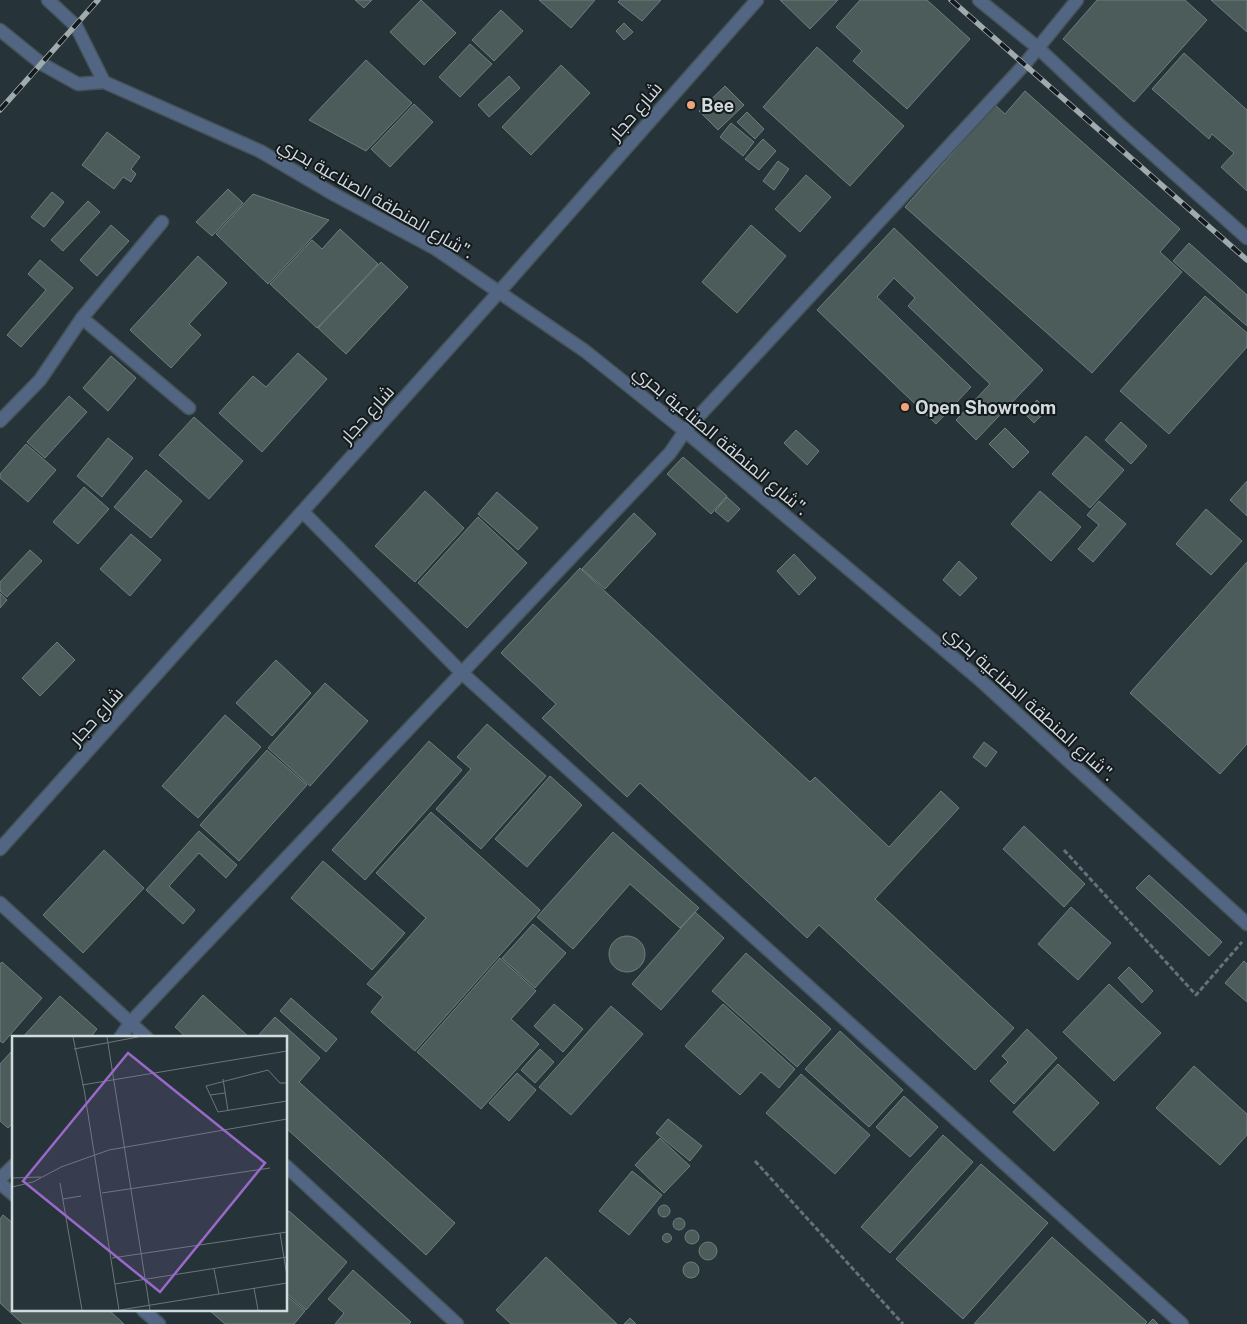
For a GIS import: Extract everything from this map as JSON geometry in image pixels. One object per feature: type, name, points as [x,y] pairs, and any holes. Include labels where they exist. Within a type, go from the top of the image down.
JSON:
[{"type":"street","points":[[48,0],[76,26],[104,82]]},
{"type":"street","name":"شارع حجار","points":[[0,850],[499,292],[757,0]]},
{"type":"street","points":[[979,0],[1037,47],[1120,125],[1247,238]]},
{"type":"street","points":[[121,1036],[131,1022],[670,453],[685,431],[1024,65],[1037,47],[1078,0]]},
{"type":"street","name":"شارع المنطقة الصناعية بحري\".","points":[[0,30],[42,64],[78,84],[104,82],[260,151],[335,195],[436,250],[585,351],[685,431],[980,680],[1247,924]]},
{"type":"street","points":[[0,421],[40,380],[82,318],[162,222]]},
{"type":"street","points":[[82,318],[189,408]]},
{"type":"street","points":[[303,512],[462,672],[1182,1324]]},
{"type":"street","points":[[0,903],[145,1036]]},
{"type":"street","points":[[12,1167],[0,1181],[12,1193]]},
{"type":"street","points":[[288,1168],[457,1324]]},
{"type":"street","points":[[145,1312],[159,1324]]},
{"type":"path","points":[[1064,850],[1196,995],[1247,936]]},
{"type":"path","points":[[755,1161],[903,1324]]},
{"type":"building","points":[[355,0],[372,0],[364,8]]},
{"type":"building","points":[[421,0],[456,33],[424,65],[390,32]]},
{"type":"building","points":[[539,0],[595,0],[571,28]]},
{"type":"building","points":[[620,0],[661,0],[642,21],[618,2]]},
{"type":"building","points":[[780,0],[838,0],[810,29]]},
{"type":"building","points":[[860,0],[927,0],[970,39],[907,109],[853,61],[862,51],[836,27]]},
{"type":"building","points":[[1097,0],[1185,0],[1207,20],[1134,102],[1063,39]]},
{"type":"building","points":[[1211,0],[1247,0],[1247,32]]},
{"type":"building","points":[[501,10],[523,31],[494,61],[472,40]]},
{"type":"building","points":[[624,23],[633,32],[624,40],[616,31]]},
{"type":"building","points":[[470,44],[492,64],[460,97],[439,77]]},
{"type":"building","points":[[817,47],[904,126],[850,186],[763,107]]},
{"type":"building","points":[[1184,53],[1247,110],[1247,191],[1221,167],[1234,153],[1212,134],[1209,139],[1152,89]]},
{"type":"building","points":[[366,60],[412,103],[366,151],[309,120]]},
{"type":"building","points":[[561,65],[590,93],[531,155],[502,127]]},
{"type":"building","points":[[509,76],[520,88],[489,117],[478,105]]},
{"type":"building","points":[[725,86],[744,105],[718,130],[699,111]]},
{"type":"building","points":[[1025,91],[1180,229],[1160,252],[1182,272],[1092,373],[905,207],[995,105],[1005,114]]},
{"type":"building","points":[[414,104],[433,122],[390,167],[371,149]]},
{"type":"building","points":[[747,112],[764,129],[755,139],[737,122]]},
{"type":"building","points":[[731,123],[754,142],[743,156],[720,137]]},
{"type":"building","points":[[107,132],[140,157],[131,169],[136,174],[131,182],[123,177],[114,189],[82,165]]},
{"type":"building","points":[[763,139],[776,151],[759,170],[745,159]]},
{"type":"building","points":[[778,161],[789,169],[774,190],[763,181]]},
{"type":"building","points":[[806,175],[831,197],[800,232],[775,209]]},
{"type":"building","points":[[228,189],[243,203],[212,236],[196,222]]},
{"type":"building","points":[[52,192],[64,202],[44,227],[31,217]]},
{"type":"building","points":[[253,194],[329,220],[268,284],[216,234]]},
{"type":"building","points":[[88,201],[100,212],[63,251],[51,240]]},
{"type":"building","points":[[111,225],[129,241],[97,276],[80,260]]},
{"type":"building","points":[[751,225],[786,256],[737,313],[702,282]]},
{"type":"building","points":[[894,228],[1043,370],[976,440],[956,420],[990,384],[908,306],[915,298],[894,278],[877,297],[971,387],[936,424],[817,310]]},
{"type":"building","points":[[340,229],[378,264],[317,328],[270,284],[312,240],[322,249]]},
{"type":"building","points":[[1189,243],[1247,295],[1247,326],[1173,261]]},
{"type":"building","points":[[198,256],[227,283],[189,324],[201,335],[171,368],[130,330]]},
{"type":"building","points":[[40,260],[73,288],[21,347],[7,335],[46,290],[28,274]]},
{"type":"building","points":[[381,262],[408,287],[346,354],[318,328]]},
{"type":"building","points":[[1205,296],[1247,333],[1247,347],[1169,434],[1120,391]]},
{"type":"building","points":[[298,353],[327,379],[262,452],[219,413],[253,376],[266,387]]},
{"type":"building","points":[[111,356],[136,378],[108,411],[83,388]]},
{"type":"building","points":[[69,396],[87,412],[45,458],[27,442]]},
{"type":"building","points":[[1037,400],[1047,410],[1034,423],[1024,413]]},
{"type":"building","points":[[194,417],[243,461],[209,499],[159,455]]},
{"type":"building","points":[[1121,422],[1147,446],[1131,464],[1105,440]]},
{"type":"building","points":[[1005,428],[1029,452],[1013,468],[989,444]]},
{"type":"building","points":[[796,430],[819,451],[807,465],[784,443]]},
{"type":"building","points":[[1086,436],[1124,470],[1090,508],[1052,474]]},
{"type":"building","points":[[108,438],[133,458],[102,497],[77,476]]},
{"type":"building","points":[[26,444],[56,470],[28,502],[0,478],[0,474]]},
{"type":"building","points":[[683,457],[727,496],[711,514],[667,474]]},
{"type":"building","points":[[146,470],[182,501],[151,538],[114,507]]},
{"type":"building","points":[[1247,481],[1247,516],[1230,500]]},
{"type":"building","points":[[84,487],[109,509],[78,544],[53,522]]},
{"type":"building","points":[[425,491],[464,528],[415,582],[375,546]]},
{"type":"building","points":[[1040,491],[1081,527],[1051,561],[1011,524]]},
{"type":"building","points":[[497,492],[538,528],[518,550],[478,514]]},
{"type":"building","points":[[727,497],[740,509],[728,522],[715,511]]},
{"type":"building","points":[[1099,501],[1126,524],[1093,562],[1078,549],[1099,525],[1087,515]]},
{"type":"building","points":[[1206,509],[1242,541],[1211,575],[1176,544]]},
{"type":"building","points":[[634,513],[656,534],[605,589],[582,569]]},
{"type":"building","points":[[478,517],[527,563],[467,628],[418,583]]},
{"type":"building","points":[[131,534],[161,560],[130,596],[100,569]]},
{"type":"building","points":[[30,550],[42,561],[7,597],[0,591],[0,582]]},
{"type":"building","points":[[794,554],[816,578],[799,595],[777,571]]},
{"type":"building","points":[[959,561],[977,578],[960,596],[943,580]]},
{"type":"building","points":[[1247,562],[1247,744],[1220,774],[1130,693]]},
{"type":"building","points":[[580,568],[810,782],[815,777],[889,847],[941,791],[959,808],[875,899],[1014,1028],[975,1070],[819,925],[807,938],[640,783],[627,797],[542,718],[556,704],[501,653]]},
{"type":"building","points":[[0,593],[7,600],[0,608]]},
{"type":"building","points":[[57,642],[75,660],[40,696],[22,678]]},
{"type":"building","points":[[276,660],[311,693],[272,736],[236,703]]},
{"type":"building","points":[[325,683],[368,721],[310,786],[268,748]]},
{"type":"building","points":[[225,715],[261,747],[198,818],[162,786]]},
{"type":"building","points":[[487,724],[546,776],[481,849],[436,809],[471,769],[457,757]]},
{"type":"building","points":[[429,741],[462,770],[365,880],[332,850]]},
{"type":"building","points":[[984,742],[997,752],[986,767],[973,757]]},
{"type":"building","points":[[267,750],[307,785],[239,861],[200,825]]},
{"type":"building","points":[[550,776],[582,805],[527,867],[495,839]]},
{"type":"building","points":[[431,812],[540,910],[415,1051],[371,1012],[383,997],[367,984],[426,918],[376,873]]},
{"type":"building","points":[[1024,826],[1085,884],[1064,907],[1003,849]]},
{"type":"building","points":[[199,831],[237,865],[226,878],[199,853],[169,886],[195,910],[183,924],[146,890]]},
{"type":"building","points":[[613,832],[699,908],[680,928],[630,884],[573,949],[537,917]]},
{"type":"building","points":[[104,850],[144,888],[83,953],[43,915]]},
{"type":"building","points":[[323,861],[405,933],[372,970],[291,898]]},
{"type":"building","points":[[1149,875],[1222,942],[1209,956],[1136,888]]},
{"type":"building","points":[[1071,907],[1111,943],[1078,980],[1038,944]]},
{"type":"building","points":[[695,912],[724,938],[661,1010],[632,984]]},
{"type":"building","points":[[533,924],[566,953],[535,988],[502,958]]},
{"type":"building","points":[[627,936],[634,937],[640,941],[644,947],[644,961],[640,967],[634,971],[627,972],[620,971],[614,967],[610,961],[609,954],[610,947],[614,941],[620,937]]},
{"type":"building","points":[[746,953],[831,1029],[797,1067],[712,991]]},
{"type":"building","points":[[500,958],[536,991],[511,1019],[539,1044],[481,1109],[417,1052]]},
{"type":"building","points":[[1244,961],[1247,964],[1247,1002],[1225,983]]},
{"type":"building","points":[[2,962],[42,998],[3,1043],[0,1041],[0,964]]},
{"type":"building","points":[[1129,967],[1153,991],[1142,1003],[1118,978]]},
{"type":"building","points":[[1109,984],[1161,1033],[1114,1081],[1063,1032]]},
{"type":"building","points":[[203,995],[248,1036],[185,1036],[175,1027]]},
{"type":"building","points":[[60,996],[97,1029],[92,1036],[24,1036]]},
{"type":"building","points":[[291,998],[337,1039],[326,1052],[280,1011]]},
{"type":"building","points":[[554,1004],[583,1029],[563,1052],[534,1026]]},
{"type":"building","points":[[723,1004],[795,1069],[779,1088],[761,1072],[740,1095],[685,1046]]},
{"type":"building","points":[[611,1006],[643,1034],[571,1115],[539,1087]]},
{"type":"building","points":[[275,1017],[320,1058],[299,1082],[455,1223],[426,1255],[288,1130],[288,1036],[258,1036]]},
{"type":"building","points":[[1027,1029],[1057,1058],[1014,1104],[990,1081],[1008,1062],[1002,1056]]},
{"type":"building","points":[[840,1031],[903,1090],[869,1127],[805,1069]]},
{"type":"building","points":[[540,1049],[554,1062],[535,1083],[521,1070]]},
{"type":"building","points":[[12,1053],[12,1124],[8,1128],[0,1121],[0,1064]]},
{"type":"building","points":[[1058,1064],[1099,1103],[1054,1151],[1013,1112]]},
{"type":"building","points":[[1194,1066],[1247,1114],[1247,1135],[1220,1165],[1156,1108]]},
{"type":"building","points":[[517,1073],[536,1090],[509,1121],[489,1103]]},
{"type":"building","points":[[801,1074],[870,1135],[835,1174],[766,1113]]},
{"type":"building","points":[[904,1096],[938,1127],[910,1157],[876,1127]]},
{"type":"building","points":[[668,1119],[702,1146],[690,1161],[656,1133]]},
{"type":"building","points":[[943,1135],[973,1162],[890,1253],[861,1227]]},
{"type":"building","points":[[660,1138],[690,1166],[664,1193],[635,1165]]},
{"type":"building","points":[[981,1164],[1048,1223],[963,1319],[896,1259]]},
{"type":"building","points":[[632,1171],[662,1195],[629,1235],[599,1211]]},
{"type":"building","points":[[664,1205],[670,1211],[664,1217],[658,1211]]},
{"type":"building","points":[[288,1212],[347,1262],[306,1310],[288,1295]]},
{"type":"building","points":[[3,1215],[12,1222],[12,1312],[111,1312],[124,1324],[23,1324],[0,1303],[0,1219]]},
{"type":"building","points":[[679,1218],[685,1224],[679,1230],[673,1224]]},
{"type":"building","points":[[692,1230],[697,1232],[699,1237],[697,1242],[692,1244],[687,1242],[685,1237],[687,1232]]},
{"type":"building","points":[[667,1234],[671,1238],[667,1242],[663,1238]]},
{"type":"building","points":[[1052,1237],[1147,1322],[1145,1324],[974,1324]]},
{"type":"building","points":[[708,1242],[714,1245],[717,1251],[714,1257],[708,1260],[702,1257],[699,1251],[702,1245]]},
{"type":"building","points":[[546,1257],[617,1324],[511,1324],[496,1310]]},
{"type":"building","points":[[688,1262],[694,1262],[699,1267],[697,1276],[688,1278],[683,1273],[683,1267]]},
{"type":"building","points":[[353,1270],[411,1322],[409,1324],[335,1324],[344,1313],[328,1299]]},
{"type":"building","points":[[288,1297],[305,1311],[294,1324],[225,1324],[211,1312],[288,1312]]},
{"type":"building","points":[[630,1318],[636,1324],[624,1324]]},
{"type":"building","points":[[1153,1319],[1158,1324],[1148,1324]]},
{"type":"railway","points":[[0,110],[98,0]]},
{"type":"railway","points":[[951,0],[1247,260]]},
{"type":"place","name":"Bee","points":[[691,105]]},
{"type":"place","name":"Open Showroom","points":[[905,407]]}]
